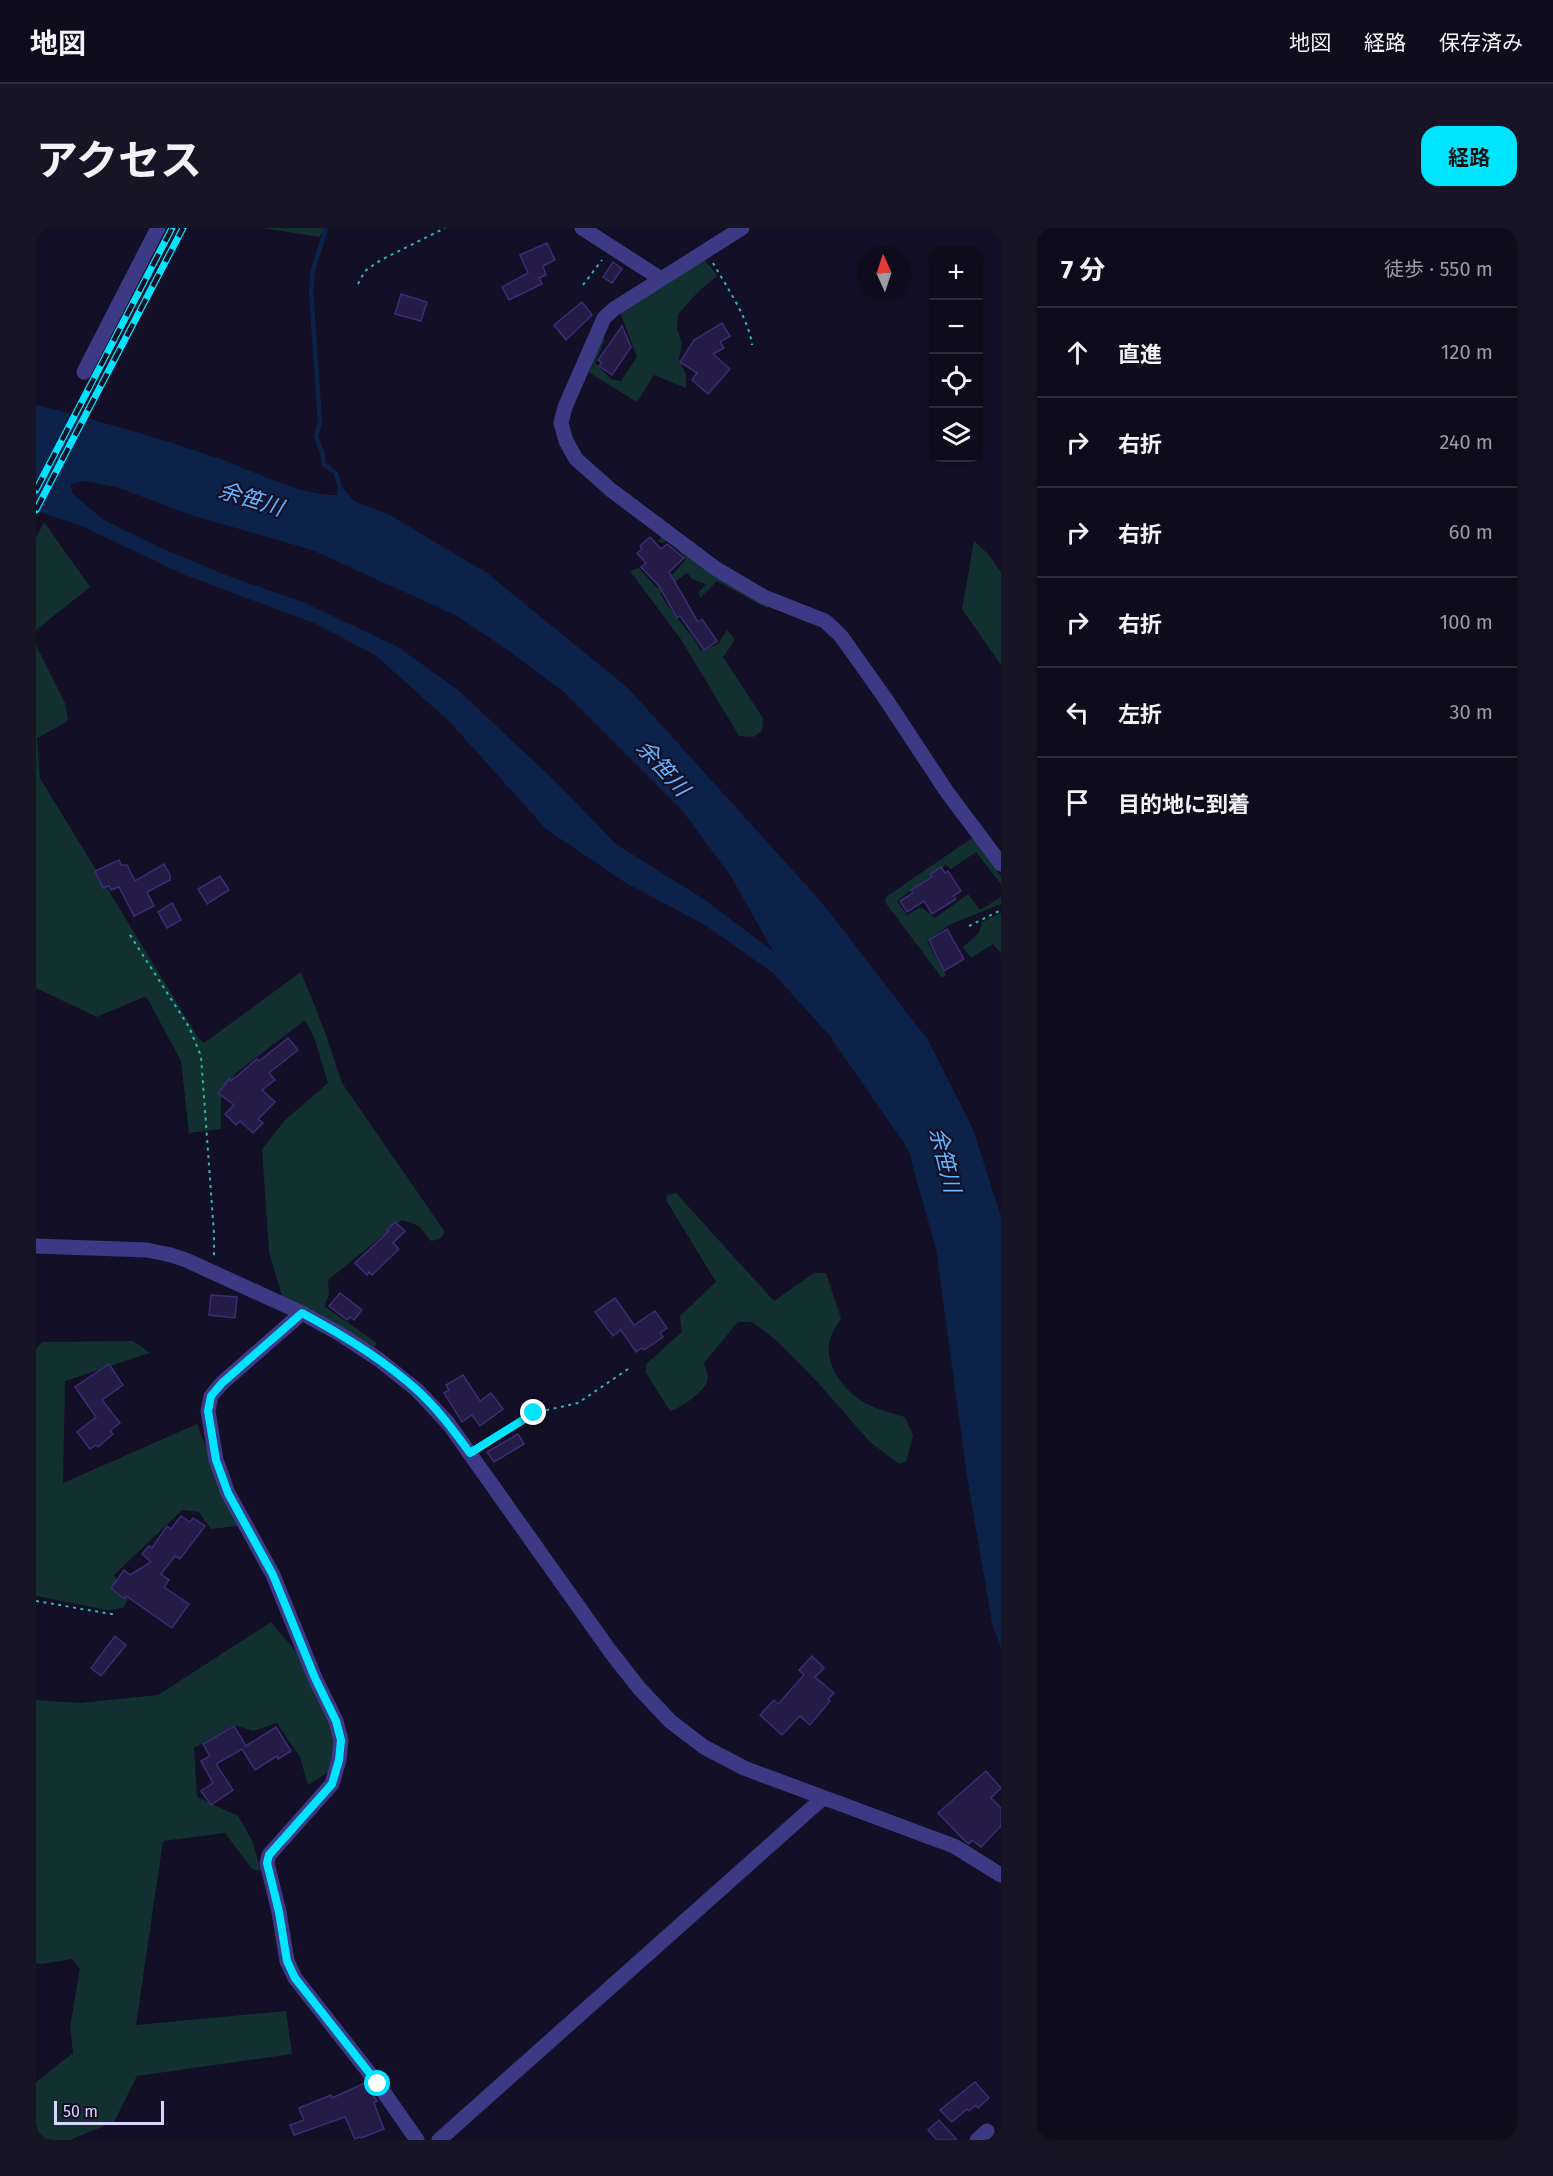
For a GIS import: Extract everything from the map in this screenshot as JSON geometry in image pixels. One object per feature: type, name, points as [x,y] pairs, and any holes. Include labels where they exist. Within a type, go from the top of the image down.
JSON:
[{"type":"street","points":[[84,372],[158,228]]},
{"type":"street","points":[[582,228],[661,279]]},
{"type":"street","points":[[742,228],[614,309],[604,318],[565,407],[561,423],[566,441],[576,459],[610,490],[715,568],[764,597],[825,621],[841,636],[947,792],[1001,864]]},
{"type":"street","points":[[36,1246],[147,1250],[171,1255],[302,1313],[340,1334],[378,1359],[417,1390],[448,1423],[610,1651],[639,1688],[670,1721],[704,1747],[744,1768],[954,1846],[1001,1875]]},
{"type":"street","points":[[302,1313],[222,1383],[211,1396],[208,1411],[216,1460],[228,1493],[273,1575],[315,1678],[336,1721],[341,1740],[339,1760],[332,1784],[269,1855],[267,1863],[279,1912],[287,1961],[295,1978],[378,2084],[417,2140]]},
{"type":"street","points":[[439,2140],[823,1798]]},
{"type":"path","points":[[358,284],[364,271],[381,260],[445,228]]},
{"type":"path","points":[[583,285],[612,248]]},
{"type":"path","points":[[706,250],[734,301],[752,345]]},
{"type":"path","points":[[969,926],[1001,910]]},
{"type":"path","points":[[130,935],[189,1027],[201,1056],[214,1234],[214,1253],[210,1271]]},
{"type":"path","points":[[470,1453],[534,1413],[578,1403],[631,1367]]},
{"type":"path","points":[[36,1601],[117,1615]]},
{"type":"green space","points":[[263,228],[325,228],[319,237]]},
{"type":"green space","points":[[703,259],[717,276],[700,290],[678,314],[677,329],[682,343],[679,359],[686,375],[686,388],[654,375],[637,402],[588,372],[600,341],[605,339],[595,363],[611,379],[621,381],[637,357],[620,312]]},
{"type":"green space","points":[[44,522],[90,587],[36,630],[36,538]]},
{"type":"green space","points":[[665,533],[771,606],[767,608],[717,581],[700,598],[699,592],[706,584],[692,579],[687,573],[660,593],[701,651],[718,644],[727,630],[734,638],[723,657],[763,718],[762,731],[753,737],[739,736],[680,638],[630,571],[639,568],[657,588],[668,580],[686,559],[669,540],[662,543],[658,541]]},
{"type":"green space","points":[[974,541],[988,554],[1001,572],[1001,665],[962,609]]},
{"type":"green space","points":[[36,645],[65,703],[68,721],[37,738],[40,778],[199,1039],[204,1043],[301,972],[342,1083],[445,1232],[440,1239],[431,1241],[419,1226],[402,1220],[328,1280],[329,1295],[324,1306],[377,1343],[372,1349],[282,1296],[269,1252],[262,1149],[285,1120],[328,1083],[314,1037],[305,1020],[236,1073],[221,1098],[221,1129],[189,1133],[181,1061],[146,996],[97,1017],[36,988]]},
{"type":"green space","points":[[972,838],[1001,876],[1001,884],[976,852],[951,869],[946,865],[897,901],[907,915],[921,907],[935,918],[968,894],[980,910],[1001,897],[1001,904],[949,925],[927,941],[946,975],[942,978],[885,902],[886,897]]},
{"type":"green space","points":[[1001,913],[1001,953],[993,944],[971,958],[963,947],[979,933],[982,922]]},
{"type":"green space","points":[[676,1193],[774,1301],[814,1273],[826,1273],[841,1318],[829,1344],[832,1366],[845,1387],[861,1401],[905,1417],[913,1435],[906,1462],[899,1464],[870,1442],[820,1385],[776,1340],[752,1322],[738,1322],[704,1363],[708,1378],[705,1386],[685,1404],[670,1411],[646,1373],[646,1364],[682,1332],[680,1316],[716,1282],[666,1200],[667,1195]]},
{"type":"green space","points":[[133,1341],[150,1353],[65,1381],[63,1483],[197,1424],[237,1526],[211,1529],[199,1512],[182,1510],[114,1575],[128,1599],[123,1608],[107,1610],[36,1596],[36,1349],[42,1342]]},
{"type":"green space","points":[[271,1622],[305,1662],[335,1737],[331,1770],[308,1785],[300,1757],[277,1723],[253,1731],[234,1725],[194,1748],[197,1797],[238,1816],[252,1840],[261,1871],[252,1869],[225,1833],[163,1841],[136,2025],[286,2011],[292,2054],[137,2076],[114,2122],[70,2140],[36,2140],[36,2082],[73,2053],[70,2026],[80,1969],[72,1959],[36,1963],[36,1700],[80,1703],[158,1695]]},
{"type":"water","name":"余笹川","points":[[36,405],[174,444],[308,491],[337,495],[338,482],[354,501],[390,515],[487,573],[628,688],[824,905],[928,1040],[973,1129],[1001,1217],[1001,1648],[992,1623],[967,1476],[936,1249],[908,1149],[829,1035],[773,973],[705,925],[626,883],[546,829],[449,721],[375,655],[314,623],[185,575],[79,525],[36,511]],"holes":[[[84,481],[116,487],[194,516],[312,550],[455,615],[505,648],[565,693],[681,809],[730,875],[773,951],[702,898],[616,844],[554,780],[458,690],[398,647],[303,602],[231,577],[161,548],[104,520],[72,493],[71,484]]]},
{"type":"building","points":[[547,243],[555,260],[543,266],[546,275],[539,278],[542,284],[509,300],[502,287],[528,273],[520,255]]},
{"type":"building","points":[[613,262],[622,269],[612,283],[603,277]]},
{"type":"building","points":[[401,294],[427,302],[421,321],[395,314]]},
{"type":"building","points":[[582,302],[592,315],[566,340],[554,325]]},
{"type":"building","points":[[722,323],[730,336],[720,342],[724,348],[713,354],[730,369],[708,394],[692,380],[697,373],[680,362],[694,340]]},
{"type":"building","points":[[622,326],[631,347],[612,375],[599,366],[602,363],[598,360]]},
{"type":"building","points":[[650,537],[661,549],[667,544],[684,558],[669,572],[698,622],[702,619],[717,641],[704,650],[680,616],[677,618],[659,586],[641,567],[646,563],[637,553],[642,549],[640,546]]},
{"type":"building","points":[[119,860],[121,865],[127,865],[135,881],[164,864],[170,875],[170,880],[147,892],[154,906],[134,916],[119,887],[111,890],[109,886],[103,888],[95,871]]},
{"type":"building","points":[[941,867],[945,873],[948,871],[961,891],[953,896],[956,899],[932,914],[924,901],[907,912],[900,901],[913,893],[911,890],[932,877],[930,874]]},
{"type":"building","points":[[220,876],[229,890],[207,904],[198,889]]},
{"type":"building","points":[[172,903],[181,920],[167,928],[158,912]]},
{"type":"building","points":[[947,929],[964,959],[944,971],[929,940]]},
{"type":"building","points":[[288,1038],[298,1050],[269,1073],[275,1080],[262,1090],[275,1102],[258,1119],[263,1123],[253,1133],[240,1121],[236,1125],[225,1114],[234,1105],[218,1093],[229,1079],[231,1081],[257,1059],[259,1061]]},
{"type":"building","points":[[395,1222],[405,1231],[393,1243],[399,1249],[372,1275],[369,1272],[367,1275],[355,1263],[389,1231],[387,1230]]},
{"type":"building","points":[[340,1293],[362,1310],[354,1320],[350,1317],[347,1320],[329,1306]]},
{"type":"building","points":[[211,1295],[237,1297],[235,1318],[209,1315]]},
{"type":"building","points":[[615,1298],[634,1325],[655,1311],[667,1328],[660,1333],[663,1337],[644,1350],[642,1348],[636,1352],[621,1330],[613,1336],[595,1312]]},
{"type":"building","points":[[109,1364],[123,1385],[102,1400],[120,1423],[110,1431],[113,1434],[98,1447],[96,1445],[90,1449],[77,1432],[96,1417],[75,1387]]},
{"type":"building","points":[[463,1375],[480,1401],[491,1393],[503,1409],[480,1426],[472,1415],[462,1422],[444,1393],[449,1390],[446,1385]]},
{"type":"building","points":[[518,1434],[524,1444],[494,1462],[487,1452]]},
{"type":"building","points":[[181,1516],[190,1522],[193,1518],[205,1526],[180,1559],[175,1556],[161,1574],[169,1580],[164,1587],[189,1604],[172,1628],[126,1596],[124,1599],[111,1588],[124,1570],[130,1575],[151,1562],[142,1554],[149,1546],[152,1548],[167,1526],[171,1529]]},
{"type":"building","points":[[115,1636],[126,1645],[101,1676],[91,1668]]},
{"type":"building","points":[[812,1656],[824,1668],[815,1677],[834,1693],[810,1725],[800,1716],[782,1735],[760,1715],[774,1700],[778,1704],[804,1675],[799,1670]]},
{"type":"building","points":[[234,1726],[246,1746],[276,1727],[291,1751],[278,1759],[277,1756],[255,1770],[242,1749],[216,1764],[233,1790],[211,1805],[201,1791],[213,1783],[201,1761],[210,1756],[203,1744]]},
{"type":"building","points":[[986,1771],[1001,1788],[991,1798],[1001,1808],[1001,1826],[981,1847],[972,1840],[969,1844],[966,1842],[938,1813]]},
{"type":"building","points":[[975,2082],[989,2098],[978,2108],[976,2105],[969,2111],[967,2109],[952,2122],[940,2110]]},
{"type":"building","points":[[365,2083],[377,2101],[374,2103],[384,2129],[355,2139],[345,2117],[294,2135],[290,2125],[304,2120],[299,2108],[331,2095],[332,2098]]},
{"type":"building","points":[[939,2120],[957,2140],[937,2140],[928,2130]]},
{"type":"waterway","points":[[326,228],[313,270],[311,291],[320,422],[316,437],[324,465],[336,473],[340,487]]},
{"type":"railway","points":[[36,490],[172,228]]},
{"type":"railway","points":[[36,510],[183,228]]},
{"type":"route","points":[[378,2084],[295,1978],[287,1961],[279,1912],[267,1863],[269,1855],[332,1784],[339,1760],[341,1740],[336,1721],[315,1678],[273,1575],[228,1493],[216,1460],[208,1411],[211,1396],[222,1383],[302,1313],[378,1359],[417,1390],[448,1423],[470,1453],[534,1413]]}]
